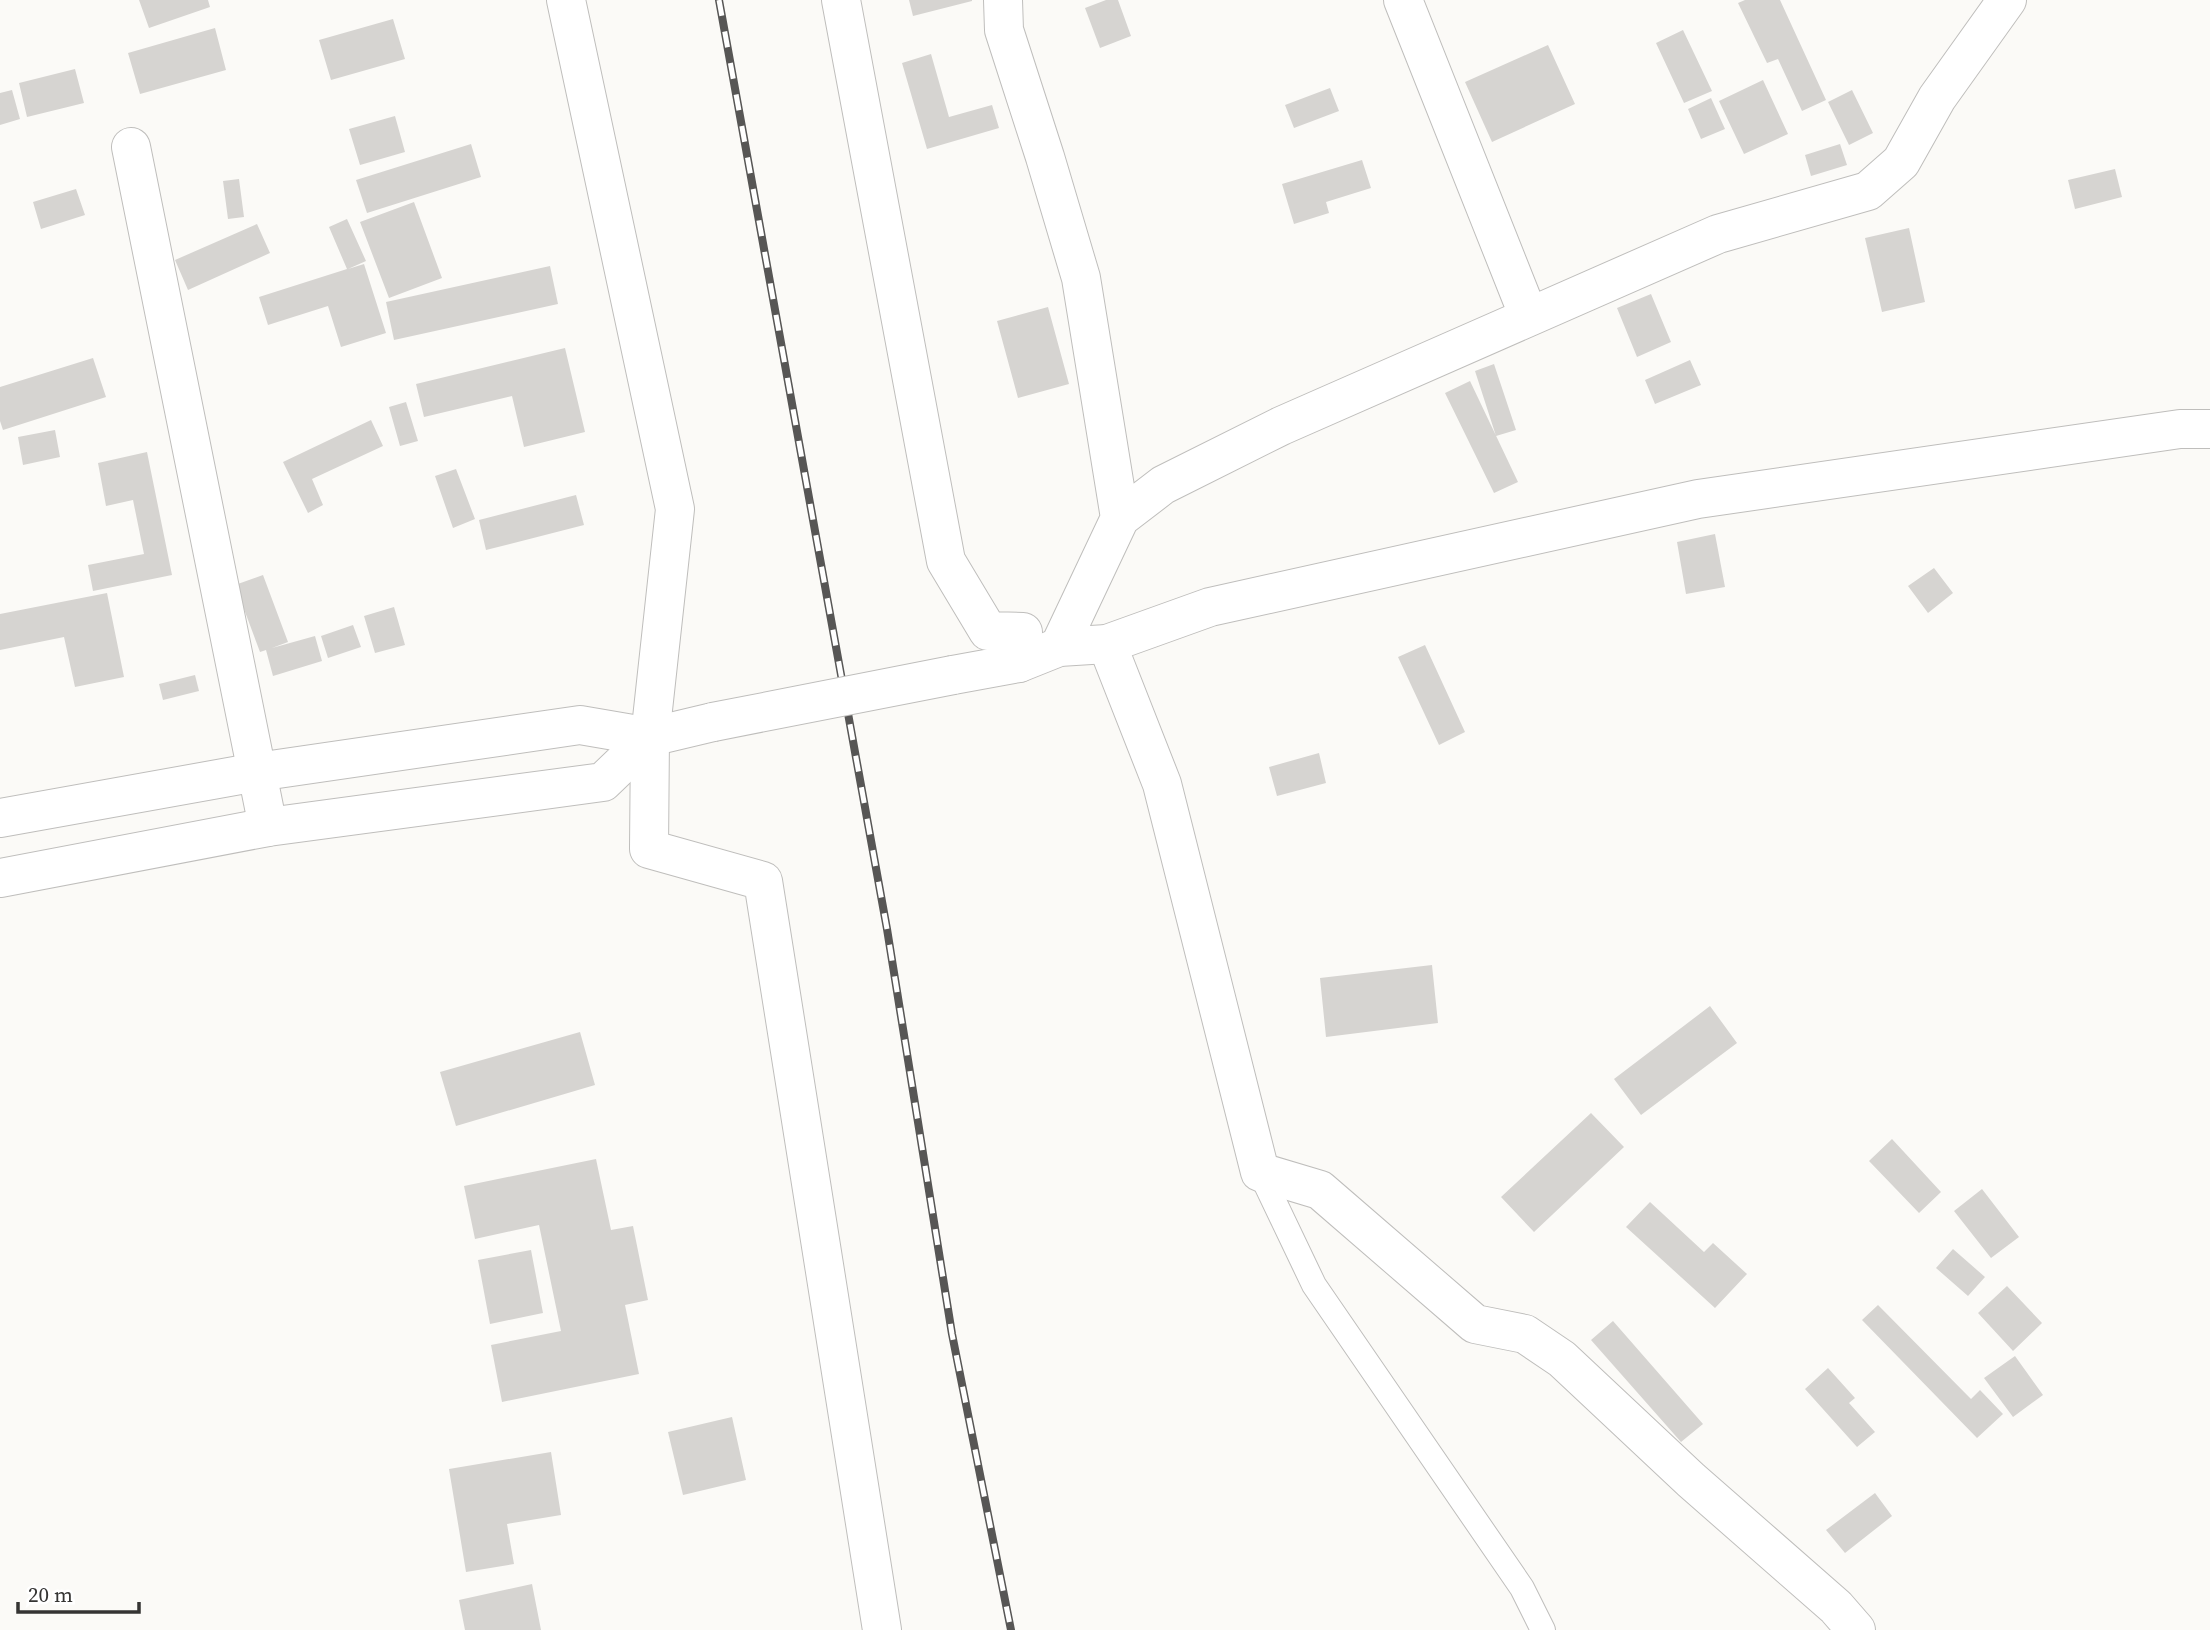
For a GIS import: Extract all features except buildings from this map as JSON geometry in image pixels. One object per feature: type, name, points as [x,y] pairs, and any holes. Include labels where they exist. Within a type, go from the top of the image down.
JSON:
[{"type":"street","points":[[566,0],[675,509],[650,737],[649,849],[763,881],[882,1630]]},
{"type":"street","points":[[841,0],[946,561],[988,631],[1023,632],[1019,663]]},
{"type":"street","points":[[1003,0],[1004,30],[1081,278],[1120,518]]},
{"type":"street","points":[[1404,0],[1529,317]]},
{"type":"street","points":[[1059,647],[1120,518],[1163,485],[1281,426],[1718,234],[1868,191],[1901,162],[1937,98],[2007,0]]},
{"type":"street","points":[[131,147],[268,827]]},
{"type":"street","points":[[0,818],[257,772],[580,725],[650,737],[713,722],[1019,663],[1059,647],[1107,644],[1210,607],[1698,499],[2180,429],[2210,429]]},
{"type":"street","points":[[1107,644],[1162,784],[1260,1172],[1320,1190],[1475,1324],[1525,1334],[1562,1359],[1690,1480],[1836,1607],[1856,1630]]},
{"type":"street","points":[[0,878],[268,827],[603,782],[650,737]]},
{"type":"lane","points":[[1260,1172],[1314,1285],[1522,1588],[1543,1630]]},
{"type":"railway","points":[[719,0],[887,929],[952,1334],[1011,1630]]}]
